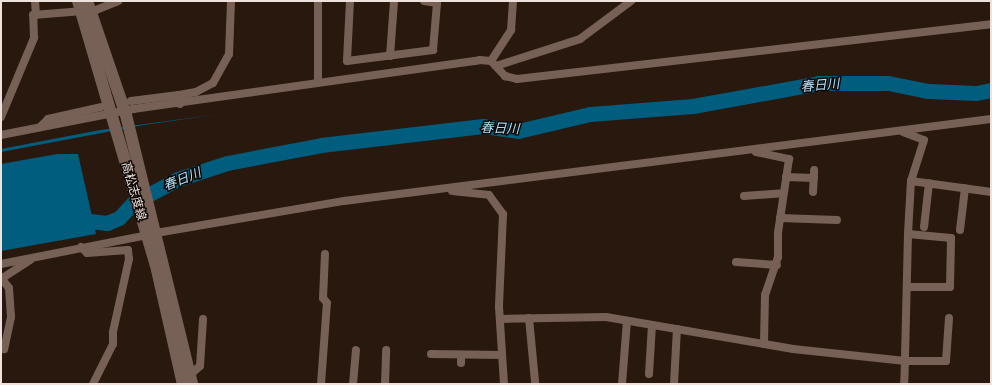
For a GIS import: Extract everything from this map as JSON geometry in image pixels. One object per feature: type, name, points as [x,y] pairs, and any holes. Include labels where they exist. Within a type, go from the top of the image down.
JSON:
[{"type":"main road","name":"高松志度線","points":[[84,6],[119,114],[151,231],[188,381]]},
{"type":"street","points":[[35,1],[36,15]]},
{"type":"street","points":[[1,117],[34,38],[33,15],[118,1]]},
{"type":"street","points":[[131,101],[196,92],[213,83],[229,54],[231,1]]},
{"type":"street","points":[[318,1],[318,82]]},
{"type":"street","points":[[350,1],[347,61],[433,50],[437,3],[424,1]]},
{"type":"street","points":[[390,56],[394,1]]},
{"type":"street","points":[[494,63],[511,30],[513,1]]},
{"type":"street","points":[[1,135],[40,127],[318,82],[494,63],[580,40],[631,1]]},
{"type":"street","points":[[494,63],[508,78],[517,79],[991,24]]},
{"type":"street","points":[[179,95],[180,104]]},
{"type":"street","points":[[40,127],[48,119],[101,107]]},
{"type":"street","points":[[1,264],[151,231],[280,211],[439,189],[991,119]]},
{"type":"street","points":[[901,131],[924,140],[911,181],[904,384]]},
{"type":"street","points":[[745,151],[789,159],[780,218],[777,265],[765,295],[764,344]]},
{"type":"street","points":[[786,177],[814,174],[813,192]]},
{"type":"street","points":[[911,181],[991,192]]},
{"type":"street","points":[[924,227],[929,183]]},
{"type":"street","points":[[960,230],[965,188]]},
{"type":"street","points":[[439,189],[489,195],[503,214],[500,319],[504,384]]},
{"type":"street","points":[[744,196],[784,193]]},
{"type":"street","points":[[780,218],[837,220]]},
{"type":"street","points":[[907,287],[950,287],[950,238],[908,234]]},
{"type":"street","points":[[81,247],[87,253],[128,250],[129,259],[113,332],[114,344],[93,384]]},
{"type":"street","points":[[322,384],[327,304],[322,298],[325,254]]},
{"type":"street","points":[[4,348],[11,317],[9,288],[2,279],[35,257]]},
{"type":"street","points":[[736,262],[777,265]]},
{"type":"street","points":[[500,319],[567,316],[627,321],[764,344],[905,360],[946,361],[948,318]]},
{"type":"street","points":[[529,318],[535,382]]},
{"type":"street","points":[[188,381],[200,366],[203,319]]},
{"type":"street","points":[[622,384],[627,321]]},
{"type":"street","points":[[649,374],[652,325]]},
{"type":"street","points":[[674,384],[677,329]]},
{"type":"street","points":[[353,384],[356,350]]},
{"type":"street","points":[[385,384],[386,350]]},
{"type":"street","points":[[431,354],[461,359],[502,355]]},
{"type":"water","points":[[220,114],[144,125],[1,152],[1,149],[100,130]]},
{"type":"water","points":[[57,154],[78,154],[96,234],[1,251],[1,164]]},
{"type":"waterway","name":"春日川","points":[[74,219],[107,223],[119,218],[133,203],[178,179],[227,163],[321,145],[483,126],[518,131],[590,114],[693,106],[819,83],[888,83],[928,91],[976,93],[991,90]]}]
